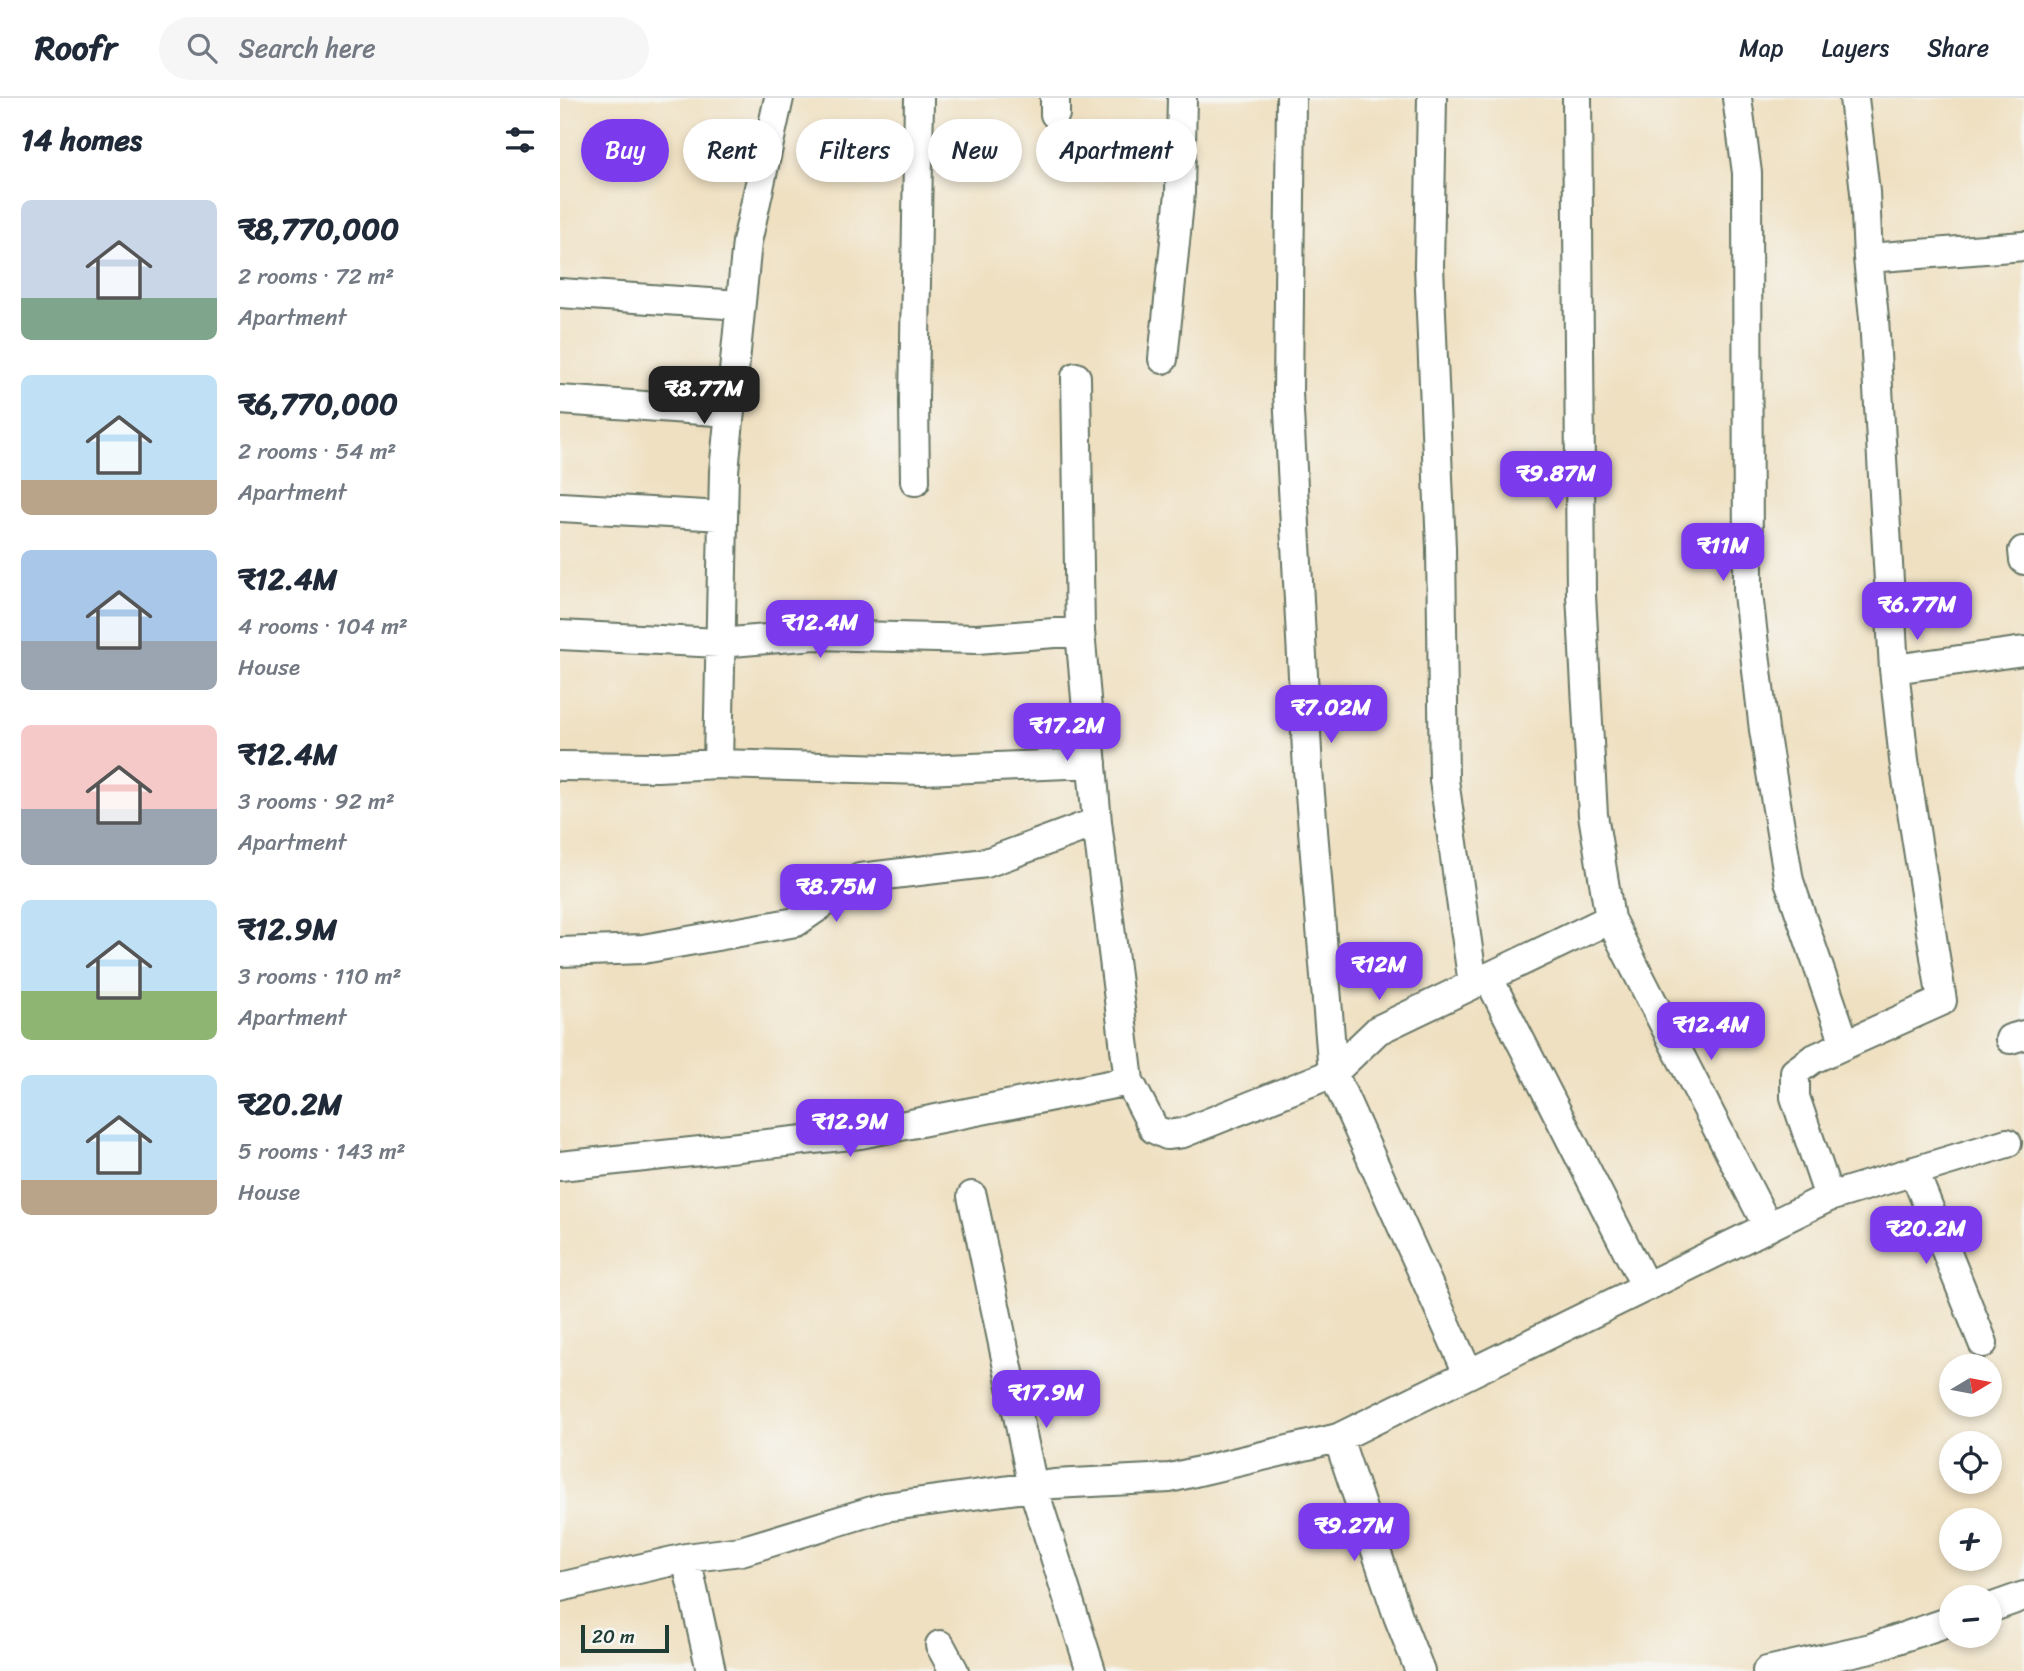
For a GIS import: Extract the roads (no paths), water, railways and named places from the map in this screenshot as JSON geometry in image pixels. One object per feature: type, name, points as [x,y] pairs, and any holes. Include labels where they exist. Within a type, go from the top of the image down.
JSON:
[{"type":"street","points":[[718,764],[724,471],[747,242],[779,98]]},
{"type":"street","points":[[915,481],[919,98]]},
{"type":"street","points":[[1163,359],[1180,193],[1182,98]]},
{"type":"street","points":[[1291,98],[1287,393],[1308,770],[1333,1073],[1468,1373]]},
{"type":"street","points":[[1432,98],[1429,266],[1441,548],[1444,780],[1480,981],[1646,1287]]},
{"type":"street","points":[[1577,98],[1581,595],[1593,815],[1610,919],[1768,1227]]},
{"type":"street","points":[[1737,98],[1747,173],[1748,594],[1764,730],[1789,881],[1845,1044]]},
{"type":"street","points":[[1829,1197],[1795,1097],[1795,1072],[1813,1059],[1942,1001],[1904,760],[1894,669],[1878,366],[1865,192],[1854,98]]},
{"type":"street","points":[[1868,258],[2024,246]]},
{"type":"street","points":[[560,293],[740,305]]},
{"type":"street","points":[[1076,377],[1080,631],[1097,822],[1129,1081],[1154,1129],[1167,1135],[1183,1133],[1333,1073],[1378,1030],[1610,919]]},
{"type":"street","points":[[560,400],[730,412]]},
{"type":"street","points":[[560,507],[723,516]]},
{"type":"street","points":[[560,635],[719,643],[815,635],[977,639],[1080,631]]},
{"type":"street","points":[[1894,669],[2024,651]]},
{"type":"street","points":[[560,766],[657,767],[718,764],[923,770],[1092,764]]},
{"type":"street","points":[[560,952],[643,949],[796,922],[860,878],[986,863],[1097,822]]},
{"type":"street","points":[[560,1166],[860,1133],[1129,1081]]},
{"type":"street","points":[[560,1587],[686,1558],[741,1551],[885,1507],[1054,1483],[1170,1478],[1338,1438],[1829,1197],[2007,1143]]},
{"type":"street","points":[[1914,1171],[1983,1343]]},
{"type":"street","points":[[972,1196],[1033,1487],[1091,1671]]},
{"type":"street","points":[[1338,1438],[1398,1616],[1420,1671]]},
{"type":"street","points":[[686,1558],[712,1671]]},
{"type":"street","points":[[2002,1604],[2024,1596]]},
{"type":"street","points":[[1767,1671],[1871,1648],[1939,1625]]},
{"type":"street","points":[[940,1645],[954,1671]]}]
